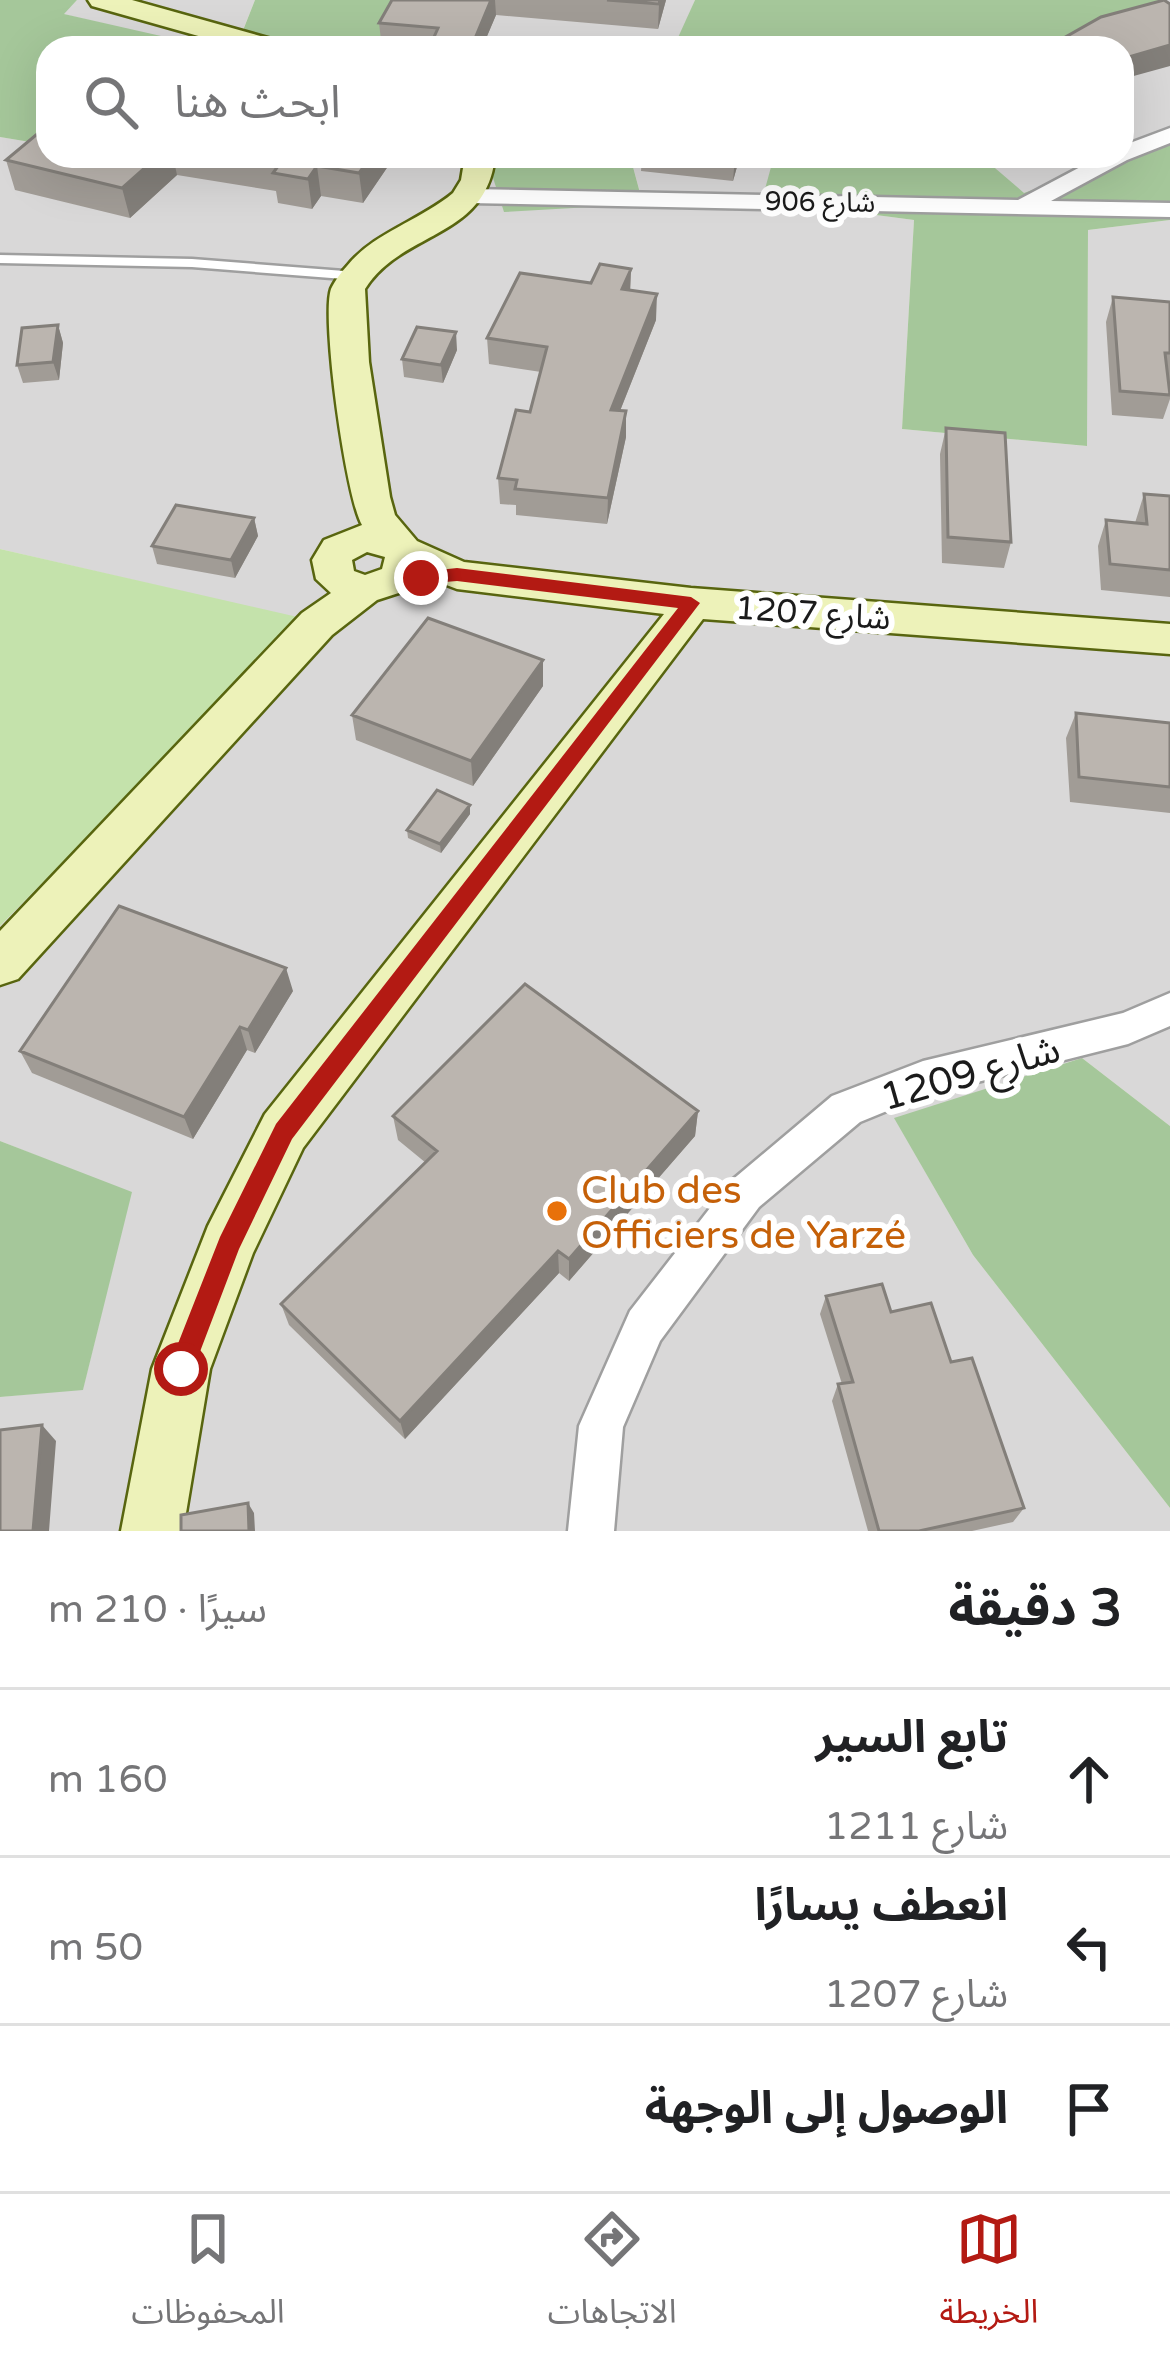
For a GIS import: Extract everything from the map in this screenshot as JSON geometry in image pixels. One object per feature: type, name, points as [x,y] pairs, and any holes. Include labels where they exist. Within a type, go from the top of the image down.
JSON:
[{"type":"street","points":[[102,0],[230,36]]},
{"type":"street","points":[[1134,149],[1170,135]]},
{"type":"street","points":[[0,964],[317,624],[372,558],[345,324],[348,289],[357,277],[469,196],[481,168]]},
{"type":"street","points":[[1025,205],[1095,168]]},
{"type":"street","name":"شارع 906","points":[[469,196],[1170,211]]},
{"type":"street","name":"شارع 1207","points":[[372,558],[457,574],[691,603],[1170,639]]},
{"type":"street","points":[[152,1531],[181,1369],[228,1245],[284,1132],[691,603]]},
{"type":"street","name":"شارع 1209","points":[[590,1531],[601,1426],[645,1326],[745,1194],[846,1108],[923,1078],[1128,1028],[1170,1009]]},
{"type":"lane","points":[[0,259],[192,262],[357,277]]},
{"type":"shaded area","points":[[77,0],[255,0],[240,36],[156,36],[63,14]]},
{"type":"shaded area","points":[[402,0],[695,0],[680,36],[382,36]]},
{"type":"shaded area","points":[[1163,0],[1170,0],[1170,140],[1134,153],[1134,38],[1162,13]]},
{"type":"shaded area","points":[[0,137],[36,143],[36,168],[526,168],[643,203],[633,168],[771,168],[763,200],[914,220],[902,429],[1086,446],[1088,230],[1170,220],[1170,1126],[1082,1058],[895,1119],[973,1255],[1170,1508],[1170,1531],[0,1531],[0,1397],[83,1389],[131,1193],[0,1141],[0,926],[301,619],[0,549]]},
{"type":"shaded area","points":[[995,168],[1094,168],[1024,194]]},
{"type":"green space","points":[[0,0],[77,0],[64,14],[161,36],[36,36],[36,143],[0,137]]},
{"type":"green space","points":[[255,0],[402,0],[382,36],[241,36]]},
{"type":"green space","points":[[695,0],[1163,0],[1162,12],[1109,36],[679,36]]},
{"type":"green space","points":[[1170,140],[1170,220],[1088,230],[1087,446],[902,429],[914,220],[762,200],[771,168],[995,168],[1024,193],[1093,168],[1134,168],[1134,153]]},
{"type":"green space","points":[[490,168],[633,168],[643,204],[504,212]]},
{"type":"green space","points":[[0,549],[302,618],[0,926]]},
{"type":"green space","points":[[1082,1058],[1170,1126],[1170,1508],[973,1255],[894,1118]]},
{"type":"green space","points":[[0,1141],[132,1192],[83,1390],[0,1397]]},
{"type":"building","points":[[392,0],[491,0],[476,36],[434,36],[438,28],[379,23]]},
{"type":"building","points":[[607,0],[660,0],[659,4]]},
{"type":"building","points":[[1164,0],[1170,4],[1170,45],[1134,56],[1134,36],[1067,36],[1101,17]]},
{"type":"building","points":[[36,135],[36,167],[6,160]]},
{"type":"building","points":[[39,168],[144,168],[122,188]]},
{"type":"building","points":[[277,168],[316,168],[308,179],[273,173]]},
{"type":"building","points":[[600,264],[631,269],[622,289],[657,294],[611,410],[626,411],[608,498],[515,489],[517,480],[498,478],[516,410],[530,412],[547,347],[487,338],[520,273],[591,283]]},
{"type":"building","points":[[1113,297],[1170,302],[1170,353],[1165,353],[1170,395],[1120,391]]},
{"type":"building","points":[[58,325],[53,362],[17,365],[22,328]]},
{"type":"building","points":[[417,327],[456,332],[441,365],[402,359]]},
{"type":"building","points":[[946,428],[1005,433],[1011,542],[948,537]]},
{"type":"building","points":[[1144,494],[1170,496],[1170,570],[1110,564],[1106,520],[1147,524]]},
{"type":"building","points":[[176,505],[254,518],[231,560],[152,546]]},
{"type":"building","points":[[428,618],[543,660],[471,761],[352,715]]},
{"type":"building","points":[[1076,713],[1170,723],[1170,787],[1079,777]]},
{"type":"building","points":[[437,790],[470,805],[440,844],[407,830]]},
{"type":"building","points":[[119,906],[286,968],[248,1030],[240,1027],[184,1117],[20,1051]]},
{"type":"building","points":[[525,984],[698,1111],[569,1259],[558,1251],[400,1421],[281,1304],[437,1151],[393,1116]]},
{"type":"building","points":[[882,1284],[891,1312],[931,1303],[951,1362],[972,1358],[1024,1508],[919,1531],[879,1531],[838,1384],[853,1382],[826,1296]]},
{"type":"building","points":[[42,1425],[33,1531],[0,1531],[0,1430]]},
{"type":"building","points":[[248,1503],[249,1531],[181,1531],[181,1515]]},
{"type":"place","name":"Club des Officiers de Yarzé","points":[[557,1211]]},
{"type":"route","points":[[181,1369],[228,1245],[284,1132],[691,603],[457,574],[421,578]]}]
